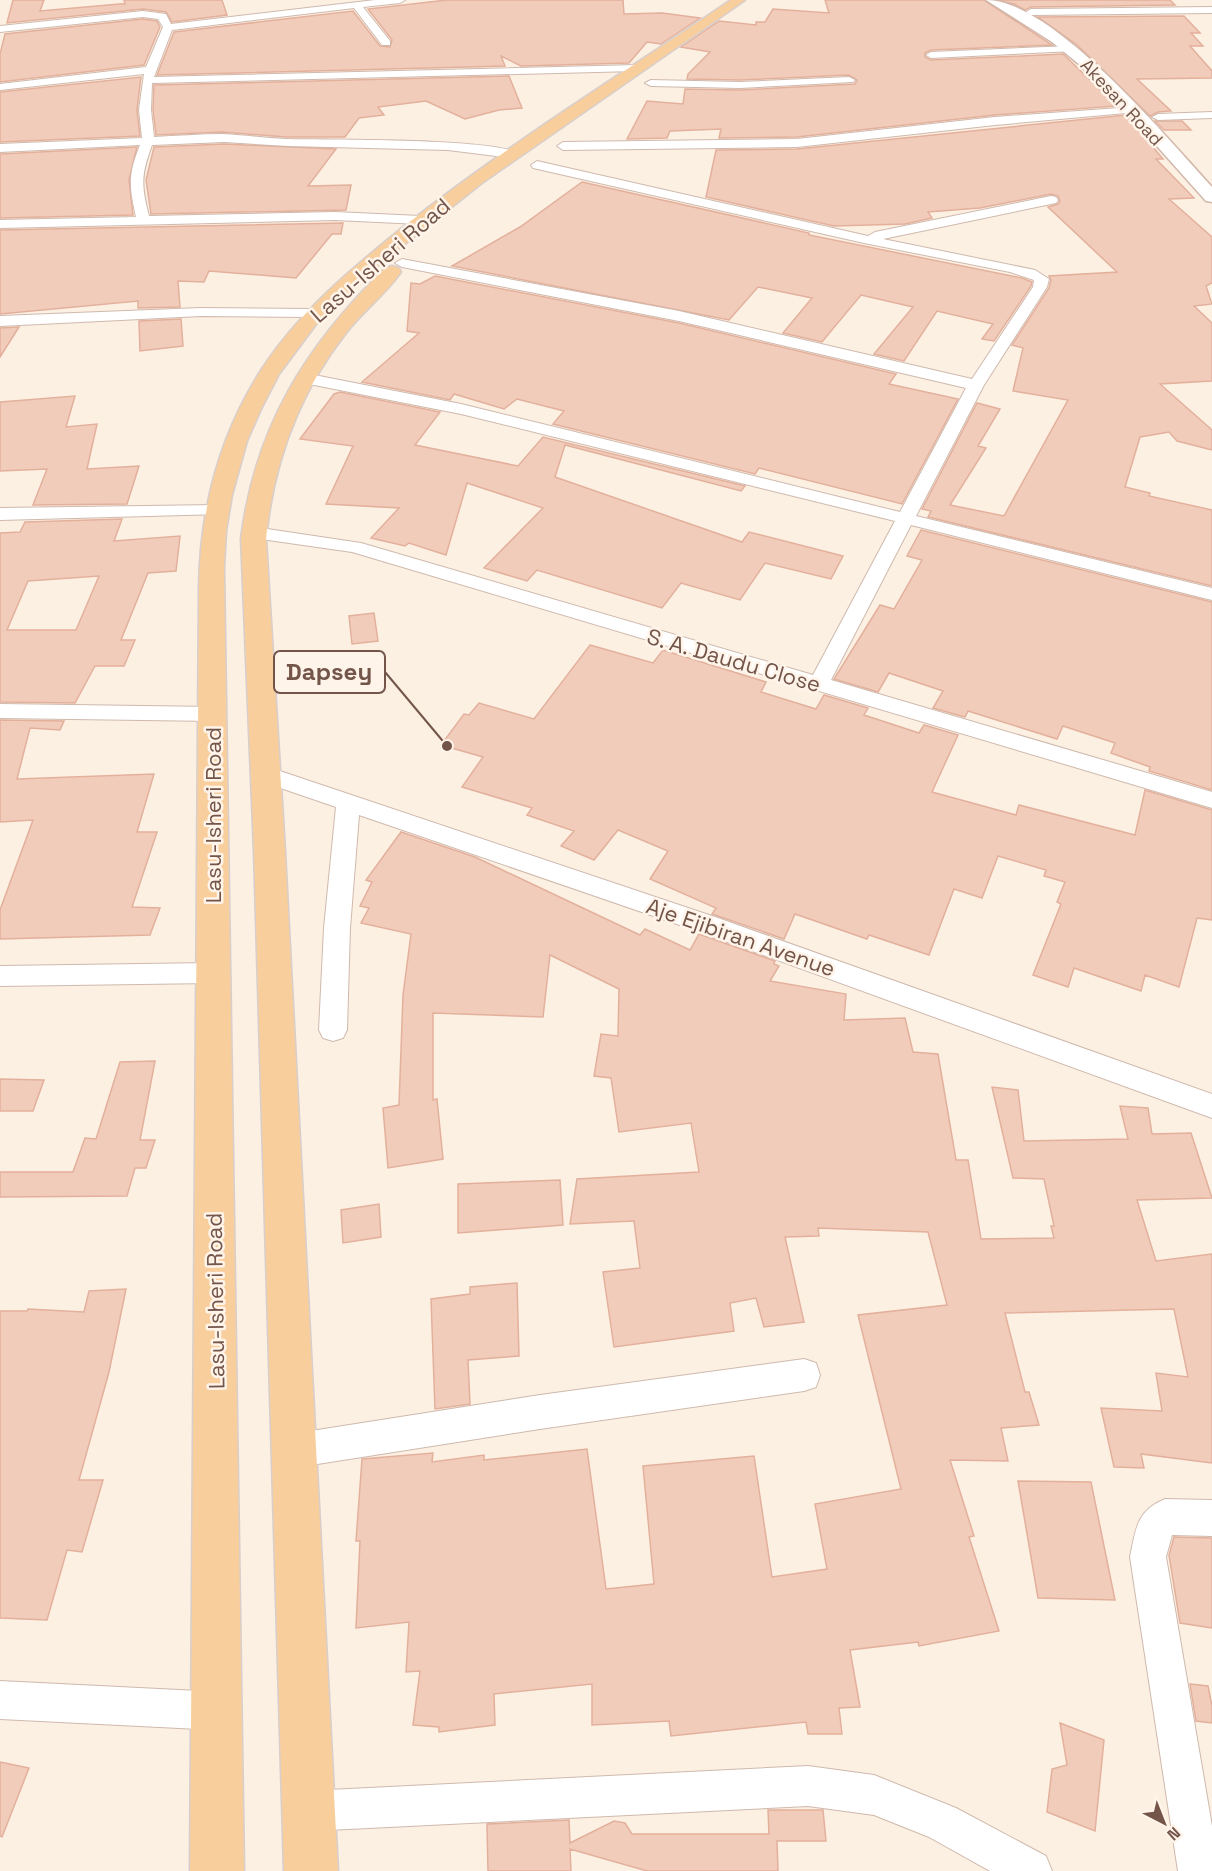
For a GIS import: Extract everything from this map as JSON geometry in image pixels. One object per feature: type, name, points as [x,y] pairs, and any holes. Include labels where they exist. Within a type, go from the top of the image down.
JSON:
[{"type":"main road","name":"Lasu-Isheri Road","points":[[311,1871],[292,1451],[268,775],[254,533],[268,460],[285,414],[304,378],[339,326],[361,301],[402,262],[474,208],[524,159],[563,146],[644,75],[739,0]]},
{"type":"main road","name":"Lasu-Isheri Road","points":[[217,1871],[219,1711],[212,973],[214,714],[212,547],[217,510],[230,461],[248,413],[269,375],[314,313],[420,220],[524,159],[644,75],[760,0]]},
{"type":"street","points":[[168,27],[400,0]]},
{"type":"street","name":"Akesan Road","points":[[992,0],[1044,29],[1071,49],[1111,85],[1212,197]]},
{"type":"street","name":"Akesan Road","points":[[1004,0],[1031,12],[1086,48],[1158,117],[1212,176]]},
{"type":"street","points":[[1173,0],[1183,10]]},
{"type":"street","points":[[352,4],[386,44]]},
{"type":"street","points":[[1031,12],[1212,10]]},
{"type":"street","points":[[0,28],[143,14],[162,16],[168,27]]},
{"type":"street","points":[[143,220],[136,190],[137,168],[148,140],[145,110],[148,75],[168,27]]},
{"type":"street","points":[[5,39],[12,28]]},
{"type":"street","points":[[931,55],[1071,49]]},
{"type":"street","points":[[0,87],[148,75],[644,75],[740,85],[849,81]]},
{"type":"street","points":[[563,146],[796,143],[995,121],[1132,110]]},
{"type":"street","points":[[1158,117],[1212,116]]},
{"type":"street","points":[[0,148],[220,138],[255,141],[372,142],[475,148],[864,239],[1035,274],[1042,279],[1040,287],[976,385],[819,685]]},
{"type":"street","points":[[864,239],[1051,200]]},
{"type":"street","points":[[0,224],[335,216],[420,220]]},
{"type":"street","points":[[402,262],[679,316],[976,385]]},
{"type":"street","points":[[0,321],[201,312],[314,313]]},
{"type":"street","points":[[304,378],[461,408],[1212,594]]},
{"type":"street","points":[[0,514],[217,510]]},
{"type":"street","name":"S. A. Daudu Close","points":[[254,533],[354,547],[1212,800]]},
{"type":"street","points":[[0,711],[214,714]]},
{"type":"street","name":"Aje Ejibiran Avenue","points":[[268,775],[709,925],[1212,1106]]},
{"type":"street","points":[[333,1030],[337,928],[348,802]]},
{"type":"street","points":[[0,976],[212,973]]},
{"type":"street","points":[[292,1451],[804,1375]]},
{"type":"street","points":[[1199,1871],[1148,1557],[1154,1528],[1165,1517],[1212,1518]]},
{"type":"street","points":[[0,1700],[219,1711]]},
{"type":"street","points":[[308,1812],[808,1786],[874,1795],[942,1822],[1031,1871]]},
{"type":"building","points":[[13,0],[44,0],[40,11],[125,4],[124,0],[222,0],[227,15],[172,22],[166,12],[143,9],[7,23]]},
{"type":"building","points":[[447,0],[623,0],[624,14],[662,13],[700,18],[661,44],[647,42],[629,63],[521,66],[501,56],[505,66],[157,75],[174,32],[353,11],[380,46],[390,47],[392,40],[368,9]]},
{"type":"building","points":[[825,0],[984,0],[1052,45],[931,50],[925,53],[925,57],[931,60],[1063,54],[1117,106],[995,115],[797,137],[719,138],[721,129],[670,131],[667,138],[627,139],[647,101],[683,104],[685,89],[740,90],[855,84],[857,80],[849,75],[740,80],[687,79],[688,74],[710,52],[681,47],[719,21],[756,25],[756,22],[765,22],[773,9],[829,13]]},
{"type":"building","points":[[996,0],[1170,0],[1175,5],[1031,7],[1025,10],[1014,4]]},
{"type":"building","points":[[1184,16],[1200,33],[1191,33],[1203,46],[1190,46],[1212,71],[1212,78],[1137,79],[1171,111],[1158,112],[1150,116],[1077,45],[1038,17]]},
{"type":"building","points":[[143,19],[157,21],[160,27],[144,65],[0,82],[0,54],[5,34]]},
{"type":"building","points":[[509,76],[522,108],[499,110],[465,119],[426,101],[378,107],[384,115],[359,118],[345,137],[286,137],[222,132],[156,135],[153,110],[154,85]]},
{"type":"building","points":[[141,77],[137,110],[140,136],[0,142],[0,92]]},
{"type":"building","points":[[1126,115],[1163,159],[1156,159],[1194,198],[1169,199],[1212,237],[1212,283],[1206,286],[1212,304],[1194,306],[1212,323],[1212,381],[1160,384],[1212,430],[1212,450],[1177,441],[1169,432],[1140,437],[1125,487],[1150,493],[1149,496],[1212,510],[1212,586],[928,517],[931,511],[922,509],[977,403],[1000,409],[978,446],[986,448],[950,505],[1004,516],[1068,400],[1013,391],[1023,348],[1012,345],[1049,288],[1051,280],[1049,276],[1117,272],[1048,207],[1058,204],[1060,201],[1058,196],[1051,194],[980,208],[928,212],[932,218],[905,224],[834,226],[706,197],[716,150],[797,149]]},
{"type":"building","points":[[1155,121],[1182,121],[1191,130],[1164,130]]},
{"type":"building","points":[[224,144],[336,149],[308,186],[351,185],[346,210],[151,214],[146,180],[154,147]]},
{"type":"building","points":[[137,147],[129,180],[133,215],[0,218],[0,154]]},
{"type":"building","points":[[582,182],[809,233],[809,235],[1022,278],[1032,282],[994,341],[982,339],[993,324],[937,311],[904,361],[874,354],[913,307],[861,295],[822,342],[783,333],[812,298],[758,287],[729,320],[452,266],[520,227]]},
{"type":"building","points":[[343,223],[341,234],[332,234],[296,278],[209,271],[204,282],[178,281],[180,307],[138,308],[138,301],[0,314],[0,230]]},
{"type":"building","points":[[435,276],[679,323],[896,374],[889,384],[958,399],[902,504],[759,468],[755,474],[553,424],[564,411],[517,399],[504,409],[454,394],[450,400],[362,382],[419,333],[407,331],[411,283],[420,284]]},
{"type":"building","points":[[181,319],[183,346],[140,351],[139,321]]},
{"type":"building","points":[[19,327],[0,357],[0,328]]},
{"type":"building","points":[[340,392],[440,412],[415,445],[518,466],[543,437],[745,486],[741,491],[565,445],[555,477],[742,542],[749,532],[843,556],[831,579],[765,563],[740,600],[681,583],[662,608],[537,570],[527,581],[484,568],[543,508],[467,483],[446,555],[409,543],[405,546],[371,538],[399,508],[326,504],[353,446],[300,439],[334,394]]},
{"type":"building","points":[[75,396],[66,427],[97,424],[87,469],[139,466],[127,504],[33,505],[47,469],[0,471],[0,402]]},
{"type":"building","points":[[122,519],[114,541],[180,536],[176,571],[148,573],[121,640],[135,640],[124,666],[95,666],[75,703],[0,702],[0,533],[20,532],[25,522]],"holes":[[[99,576],[76,630],[7,630],[28,581]]]},
{"type":"building","points":[[921,530],[1212,602],[1212,790],[1149,771],[1150,767],[1111,753],[1115,743],[1063,726],[1057,739],[968,711],[965,717],[933,708],[943,691],[889,673],[878,692],[834,679],[880,605],[894,609],[922,560],[907,556]]},
{"type":"building","points":[[374,613],[378,641],[352,644],[349,616]]},
{"type":"building","points":[[590,645],[653,663],[663,650],[766,682],[761,692],[816,709],[824,695],[868,708],[864,715],[919,733],[924,725],[958,735],[932,792],[1016,815],[1019,805],[1135,835],[1145,790],[1212,810],[1212,920],[1197,918],[1179,987],[1145,975],[1141,991],[1074,968],[1068,987],[1033,975],[1061,904],[1057,902],[1065,882],[1044,876],[1046,870],[998,856],[982,898],[954,889],[929,955],[869,935],[867,939],[795,914],[784,939],[712,914],[716,908],[650,879],[668,851],[618,830],[594,860],[561,846],[574,831],[527,815],[532,808],[462,787],[483,757],[441,745],[464,714],[469,715],[479,703],[534,719]]},
{"type":"building","points":[[0,720],[64,721],[60,730],[30,728],[17,779],[154,774],[137,832],[157,832],[132,907],[160,908],[150,935],[0,939],[0,910],[33,820],[0,822]]},
{"type":"building","points":[[401,832],[475,857],[640,935],[645,929],[690,950],[699,934],[775,961],[774,964],[779,966],[770,981],[846,994],[844,1020],[905,1018],[913,1052],[938,1054],[956,1160],[968,1160],[981,1239],[1054,1238],[1051,1226],[1054,1226],[1044,1179],[1013,1178],[992,1087],[1018,1090],[1024,1141],[1128,1139],[1120,1106],[1148,1108],[1152,1134],[1191,1133],[1212,1198],[1137,1200],[1156,1261],[1212,1254],[1212,1463],[1141,1454],[1144,1468],[1114,1467],[1101,1408],[1162,1411],[1156,1373],[1188,1377],[1174,1309],[1005,1313],[1025,1392],[1029,1392],[1039,1425],[1001,1428],[1008,1461],[950,1460],[974,1536],[969,1537],[999,1631],[919,1646],[918,1642],[850,1650],[860,1707],[839,1708],[842,1734],[808,1734],[806,1722],[671,1736],[669,1721],[592,1725],[592,1684],[494,1694],[495,1725],[439,1732],[439,1727],[413,1725],[420,1671],[406,1672],[409,1622],[356,1628],[360,1541],[356,1541],[362,1459],[433,1453],[432,1462],[484,1455],[484,1460],[587,1449],[606,1589],[654,1584],[643,1466],[754,1456],[772,1577],[827,1569],[815,1504],[901,1489],[858,1315],[947,1305],[928,1232],[818,1228],[819,1236],[785,1237],[804,1322],[764,1327],[756,1298],[730,1303],[734,1331],[614,1347],[603,1272],[640,1268],[634,1221],[570,1224],[577,1179],[699,1172],[691,1123],[619,1132],[611,1078],[594,1076],[601,1034],[618,1036],[619,989],[550,955],[543,1017],[433,1013],[433,1100],[437,1099],[443,1159],[388,1168],[383,1108],[399,1105],[403,995],[411,934],[361,923],[369,908],[360,906],[372,882],[366,880]]},
{"type":"building","points":[[155,1061],[140,1140],[155,1140],[146,1168],[135,1168],[127,1196],[0,1197],[0,1172],[73,1172],[85,1138],[96,1139],[120,1062]]},
{"type":"building","points":[[0,1079],[44,1080],[33,1111],[0,1111]]},
{"type":"building","points":[[560,1180],[563,1225],[458,1233],[458,1184]]},
{"type":"building","points":[[379,1204],[381,1237],[343,1243],[341,1210]]},
{"type":"building","points":[[517,1283],[519,1356],[468,1360],[470,1404],[435,1409],[431,1299],[470,1294],[470,1287]]},
{"type":"building","points":[[126,1289],[109,1372],[79,1480],[103,1480],[82,1552],[67,1550],[47,1620],[0,1618],[0,1311],[27,1311],[28,1309],[84,1312],[89,1291]]},
{"type":"building","points":[[1018,1481],[1091,1482],[1115,1600],[1038,1598]]},
{"type":"building","points":[[1174,1537],[1212,1538],[1212,1628],[1180,1623],[1169,1555]]},
{"type":"building","points":[[1190,1684],[1208,1686],[1212,1706],[1212,1723],[1196,1721]]},
{"type":"building","points":[[1060,1723],[1104,1740],[1095,1831],[1047,1812],[1052,1769],[1067,1765]]},
{"type":"building","points":[[0,1762],[29,1768],[2,1837],[0,1836]]},
{"type":"building","points":[[768,1810],[823,1810],[826,1841],[777,1841],[778,1871],[647,1871],[570,1849],[571,1871],[488,1871],[487,1824],[569,1820],[570,1843],[614,1821],[625,1823],[632,1834],[769,1834]]},
{"type":"place","name":"Dapsey","points":[[447,746]]}]
